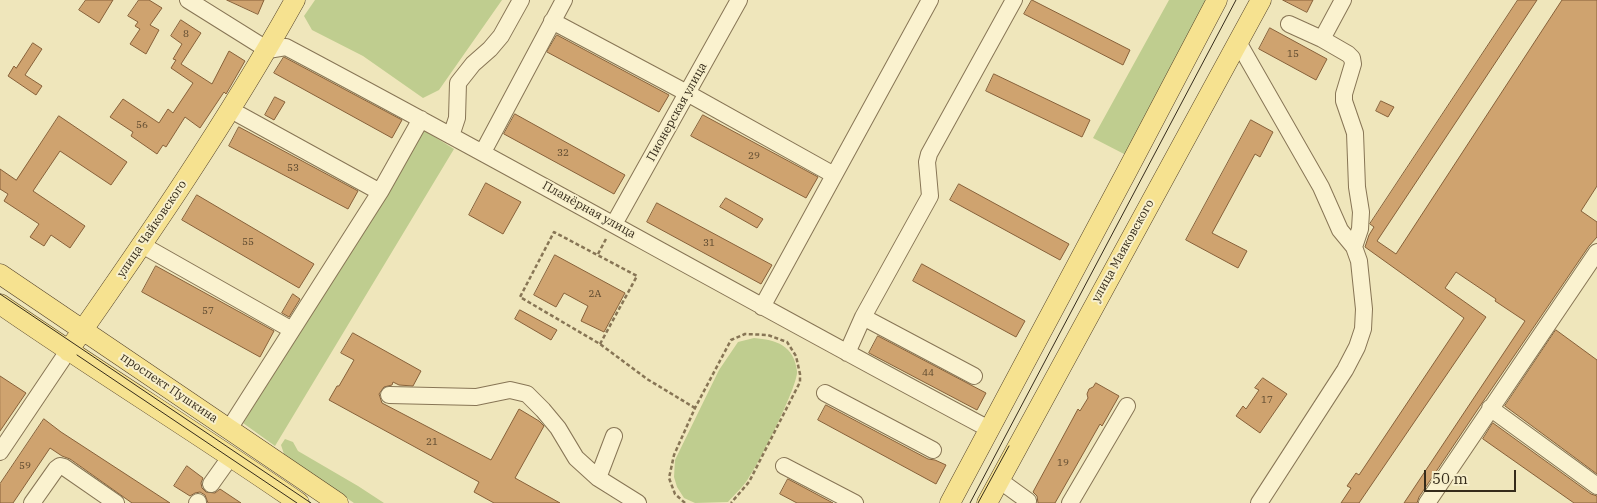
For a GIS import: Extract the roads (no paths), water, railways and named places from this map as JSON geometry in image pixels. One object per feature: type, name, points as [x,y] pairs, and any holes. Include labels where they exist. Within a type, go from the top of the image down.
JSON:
[{"type":"main road","name":"улица Чайковского","points":[[68,351],[142,245],[231,110],[268,50],[295,0]]},
{"type":"main road","points":[[950,503],[1217,0]]},
{"type":"main road","name":"улица Маяковского","points":[[987,503],[1261,0]]},
{"type":"main road","name":"проспект Пушкина","points":[[0,274],[338,503]]},
{"type":"main road","name":"проспект Пушкина","points":[[0,304],[299,503]]},
{"type":"street","points":[[188,0],[268,50]]},
{"type":"street","points":[[452,136],[457,118],[458,83],[500,36],[521,0]]},
{"type":"street","points":[[483,152],[564,0]]},
{"type":"street","name":"Пионерская улица","points":[[614,224],[739,0]]},
{"type":"street","points":[[762,307],[930,0]]},
{"type":"street","points":[[846,353],[863,317],[930,196],[927,162],[929,154],[1014,0]]},
{"type":"street","points":[[1322,39],[1343,0]]},
{"type":"street","points":[[552,21],[687,93],[834,175]]},
{"type":"street","points":[[1289,24],[1322,39],[1348,54],[1353,61],[1344,94],[1344,102],[1355,134],[1357,187],[1361,212],[1360,229],[1354,247]]},
{"type":"street","points":[[1238,42],[1322,187],[1340,230],[1354,247],[1359,261],[1364,310],[1363,329],[1357,347],[1345,370],[1259,503]]},
{"type":"street","name":"Планёрная улица","points":[[268,50],[286,47],[483,152],[846,353],[989,429]]},
{"type":"street","points":[[231,110],[380,192]]},
{"type":"street","points":[[229,429],[380,192],[422,119]]},
{"type":"street","points":[[142,245],[292,330]]},
{"type":"street","points":[[1426,503],[1597,252]]},
{"type":"street","points":[[863,317],[974,376]]},
{"type":"street","name":"улица Чайковского","points":[[0,452],[68,351]]},
{"type":"street","points":[[390,395],[476,398],[510,390],[527,394],[558,428],[576,458],[598,478],[638,503]]},
{"type":"street","points":[[825,393],[933,450]]},
{"type":"street","points":[[1070,503],[1127,406]]},
{"type":"street","points":[[1490,408],[1597,486]]},
{"type":"street","points":[[598,478],[614,436]]},
{"type":"street","points":[[211,484],[231,456]]},
{"type":"street","points":[[32,503],[60,466],[116,503]]},
{"type":"street","points":[[784,466],[855,503]]},
{"type":"street","points":[[999,480],[1028,501]]},
{"type":"tram line","points":[[970,503],[1236,0]]},
{"type":"tram line","points":[[0,294],[311,503]]},
{"type":"tram line","points":[[77,355],[297,503]]},
{"type":"tram line","points":[[978,503],[1009,446]]}]
